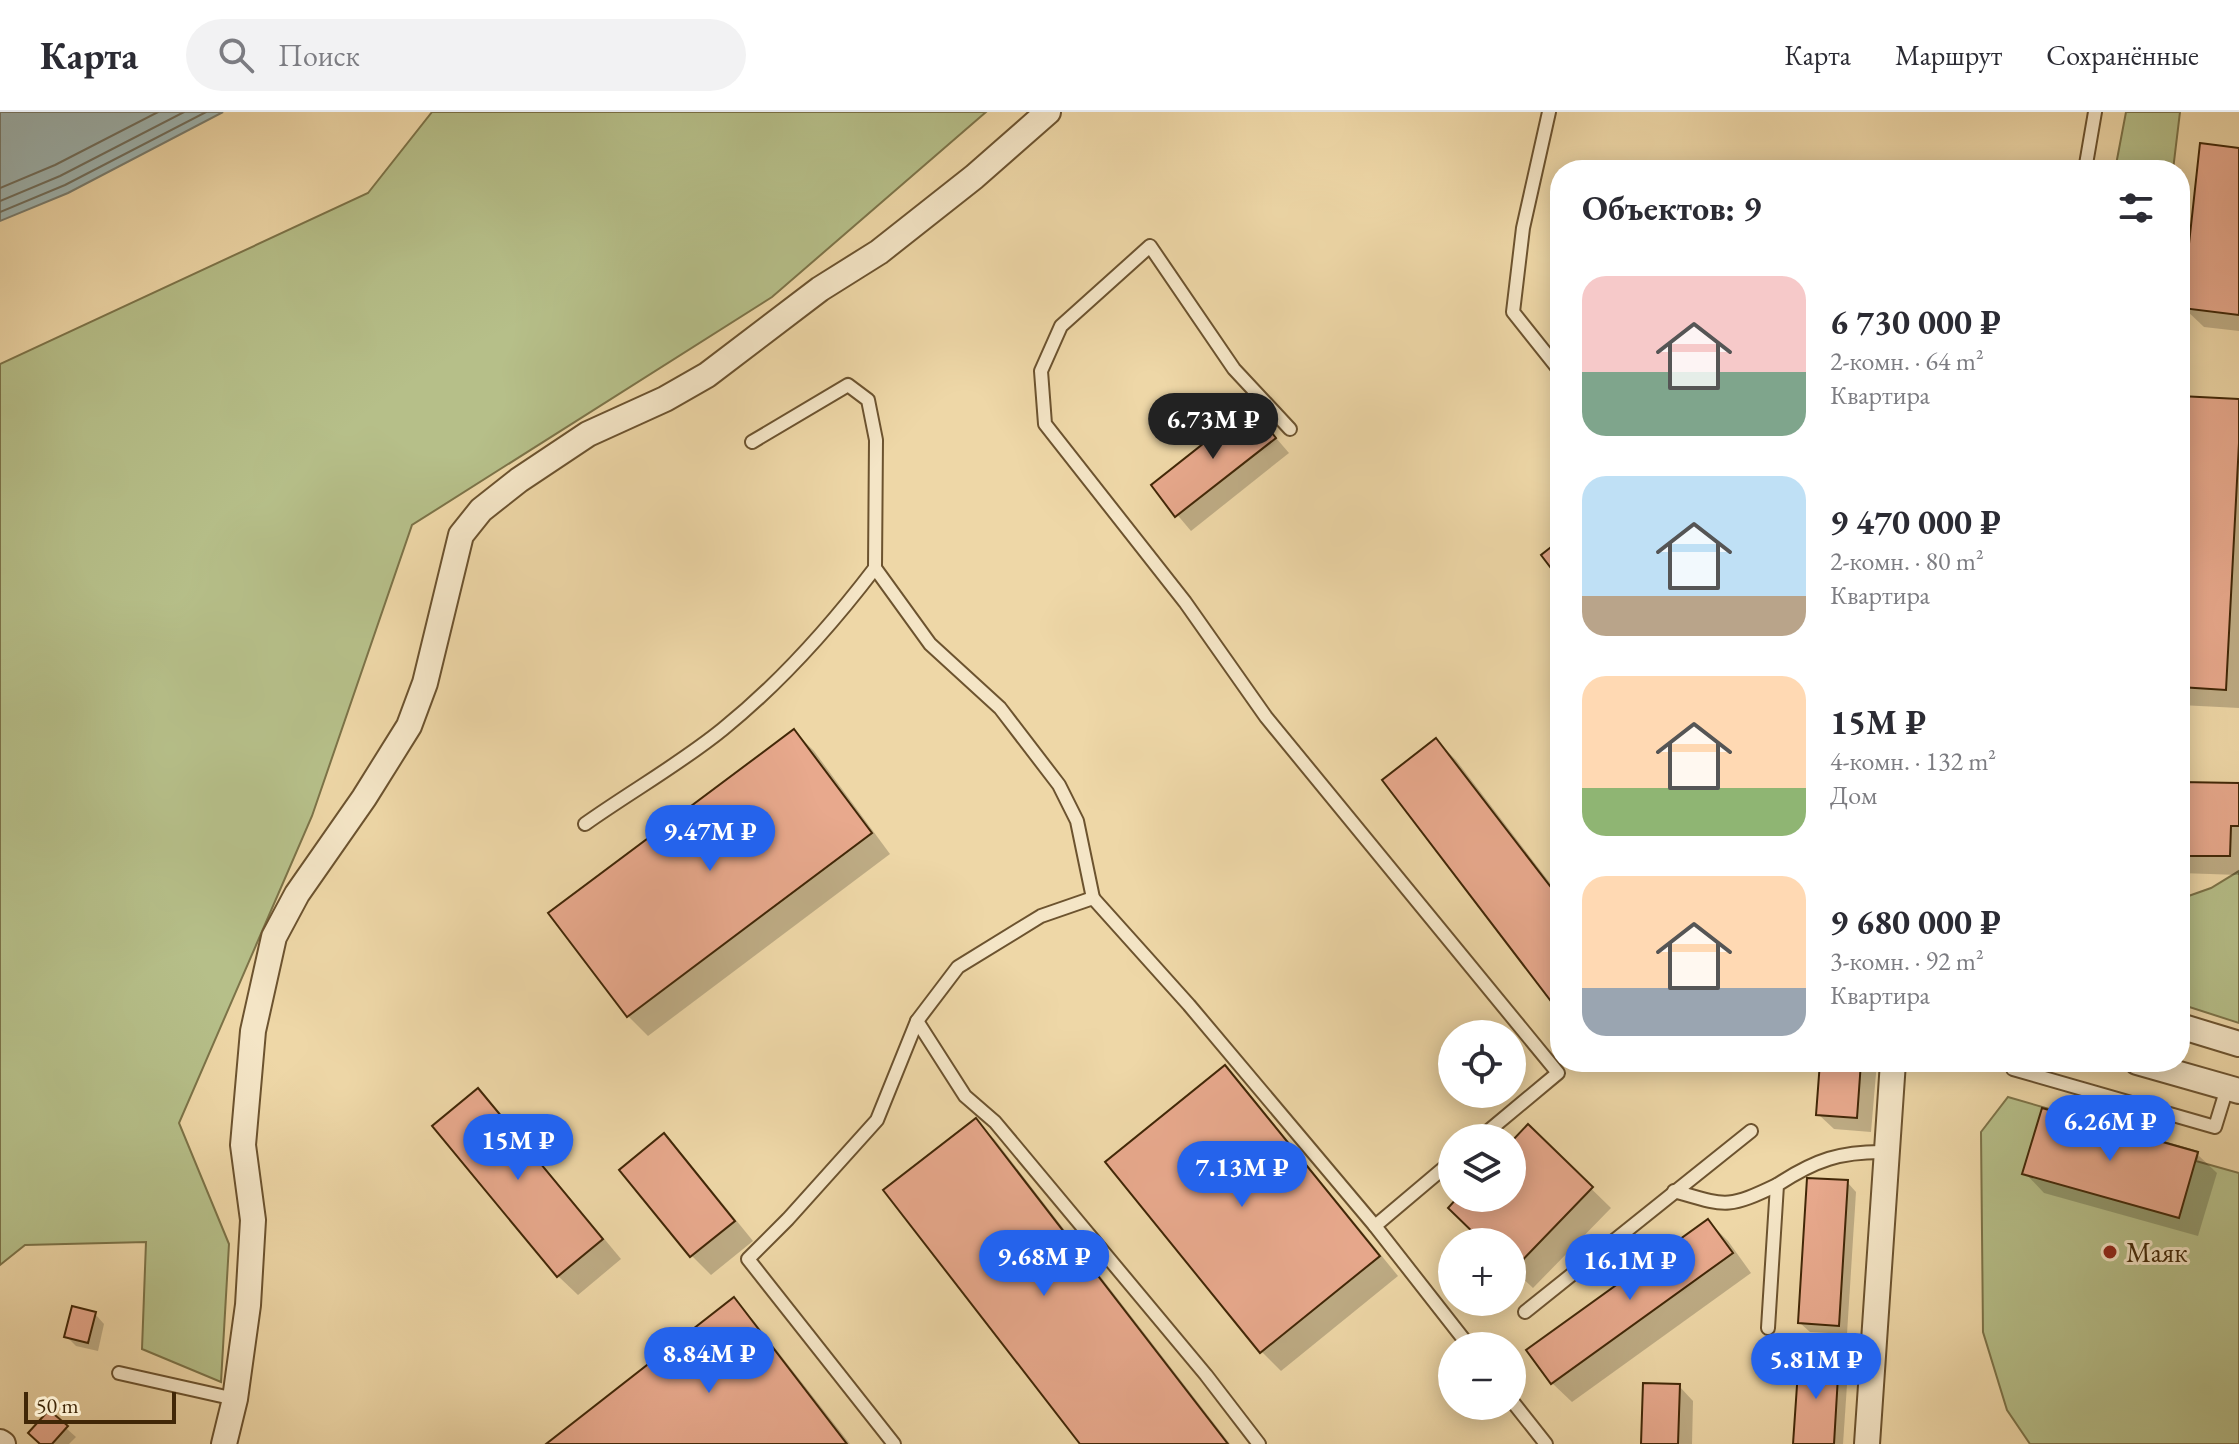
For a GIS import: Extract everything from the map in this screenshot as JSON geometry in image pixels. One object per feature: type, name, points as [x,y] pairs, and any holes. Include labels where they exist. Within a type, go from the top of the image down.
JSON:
[{"type":"street","points":[[224,1444],[235,1399],[248,1305],[253,1220],[243,1145],[253,1031],[274,937],[297,894],[364,798],[409,726],[425,683],[461,535],[481,510],[531,472],[588,434],[665,399],[707,375],[820,289],[879,252],[974,177],[1048,112]]},
{"type":"street","points":[[2190,1029],[2239,1044]]},
{"type":"street","points":[[1867,1444],[1892,1072]]},
{"type":"street","points":[[2173,1072],[2233,1089]]},
{"type":"lane","points":[[1549,112],[1523,228],[1513,312],[1550,358]]},
{"type":"lane","points":[[2087,160],[2095,112]]},
{"type":"lane","points":[[1290,429],[1234,369],[1150,246],[1061,326],[1041,371],[1045,424],[1185,602],[1266,717],[1550,1063]]},
{"type":"lane","points":[[752,442],[848,385],[868,400],[876,440],[875,568],[930,644],[1000,708],[1059,785],[1077,821],[1093,898],[1189,1005],[1375,1226],[1458,1332]]},
{"type":"lane","points":[[585,824],[722,729],[807,651],[838,617],[875,568]]},
{"type":"lane","points":[[894,1444],[748,1259],[877,1120],[917,1021],[958,967],[1041,916],[1093,898]]},
{"type":"lane","points":[[917,1021],[965,1096],[995,1122],[1206,1375],[1259,1444]]},
{"type":"lane","points":[[1497,1124],[1557,1072]]},
{"type":"lane","points":[[2023,1072],[2215,1127],[2233,1089]]},
{"type":"lane","points":[[1526,1311],[1751,1131]]},
{"type":"lane","points":[[1674,1191],[1718,1204],[1741,1203],[1808,1165],[1856,1151],[1887,1152]]},
{"type":"lane","points":[[1375,1226],[1438,1173]]},
{"type":"lane","points":[[1768,1328],[1777,1185]]},
{"type":"lane","points":[[119,1373],[235,1399]]},
{"type":"lane","points":[[1526,1419],[1546,1444]]},
{"type":"green space","points":[[432,112],[986,112],[772,297],[412,525],[312,816],[179,1123],[229,1244],[221,1382],[142,1349],[146,1242],[25,1245],[0,1265],[0,364],[368,193]]},
{"type":"green space","points":[[2126,112],[2180,112],[2174,160],[2117,160]]},
{"type":"green space","points":[[2239,871],[2239,1023],[2190,1007],[2190,895],[2211,888]]},
{"type":"green space","name":"Маяк","points":[[2008,1097],[2198,1152],[2196,1161],[2239,1173],[2239,1444],[2030,1444],[2007,1410],[1983,1332],[1981,1132]]},
{"type":"water","points":[[0,112],[223,112],[68,193],[0,221]]},
{"type":"building","points":[[2200,143],[2239,148],[2239,315],[2190,309],[2190,235]]},
{"type":"building","points":[[2190,397],[2239,399],[2226,690],[2190,688]]},
{"type":"building","points":[[1251,406],[1276,438],[1175,517],[1151,485]]},
{"type":"building","points":[[1550,548],[1550,567],[1541,555]]},
{"type":"building","points":[[794,729],[872,833],[627,1017],[548,913]]},
{"type":"building","points":[[1436,738],[1550,886],[1550,1000],[1382,780]]},
{"type":"building","points":[[2190,782],[2239,783],[2239,826],[2231,826],[2230,856],[2190,856]]},
{"type":"building","points":[[1225,1065],[1380,1256],[1260,1353],[1105,1162]]},
{"type":"building","points":[[1819,1072],[1860,1072],[1857,1118],[1816,1115]]},
{"type":"building","points":[[478,1088],[603,1239],[557,1277],[432,1126]]},
{"type":"building","points":[[2042,1108],[2198,1152],[2179,1218],[2022,1174]]},
{"type":"building","points":[[976,1118],[1228,1444],[1080,1444],[883,1190]]},
{"type":"building","points":[[1528,1124],[1593,1187],[1526,1256],[1526,1228],[1469,1228],[1452,1212],[1526,1212]]},
{"type":"building","points":[[664,1133],[735,1221],[690,1257],[619,1170]]},
{"type":"building","points":[[1807,1178],[1848,1180],[1839,1326],[1798,1323]]},
{"type":"building","points":[[1708,1219],[1733,1253],[1551,1384],[1526,1350]]},
{"type":"building","points":[[734,1297],[847,1444],[546,1444]]},
{"type":"building","points":[[72,1306],[96,1312],[88,1343],[64,1337]]},
{"type":"building","points":[[1799,1356],[1839,1359],[1834,1444],[1793,1444]]},
{"type":"building","points":[[1643,1383],[1680,1384],[1678,1444],[1641,1444]]},
{"type":"building","points":[[49,1410],[68,1426],[52,1444],[40,1444],[28,1433]]},
{"type":"place","name":"Маяк","points":[[2110,1252]]}]
